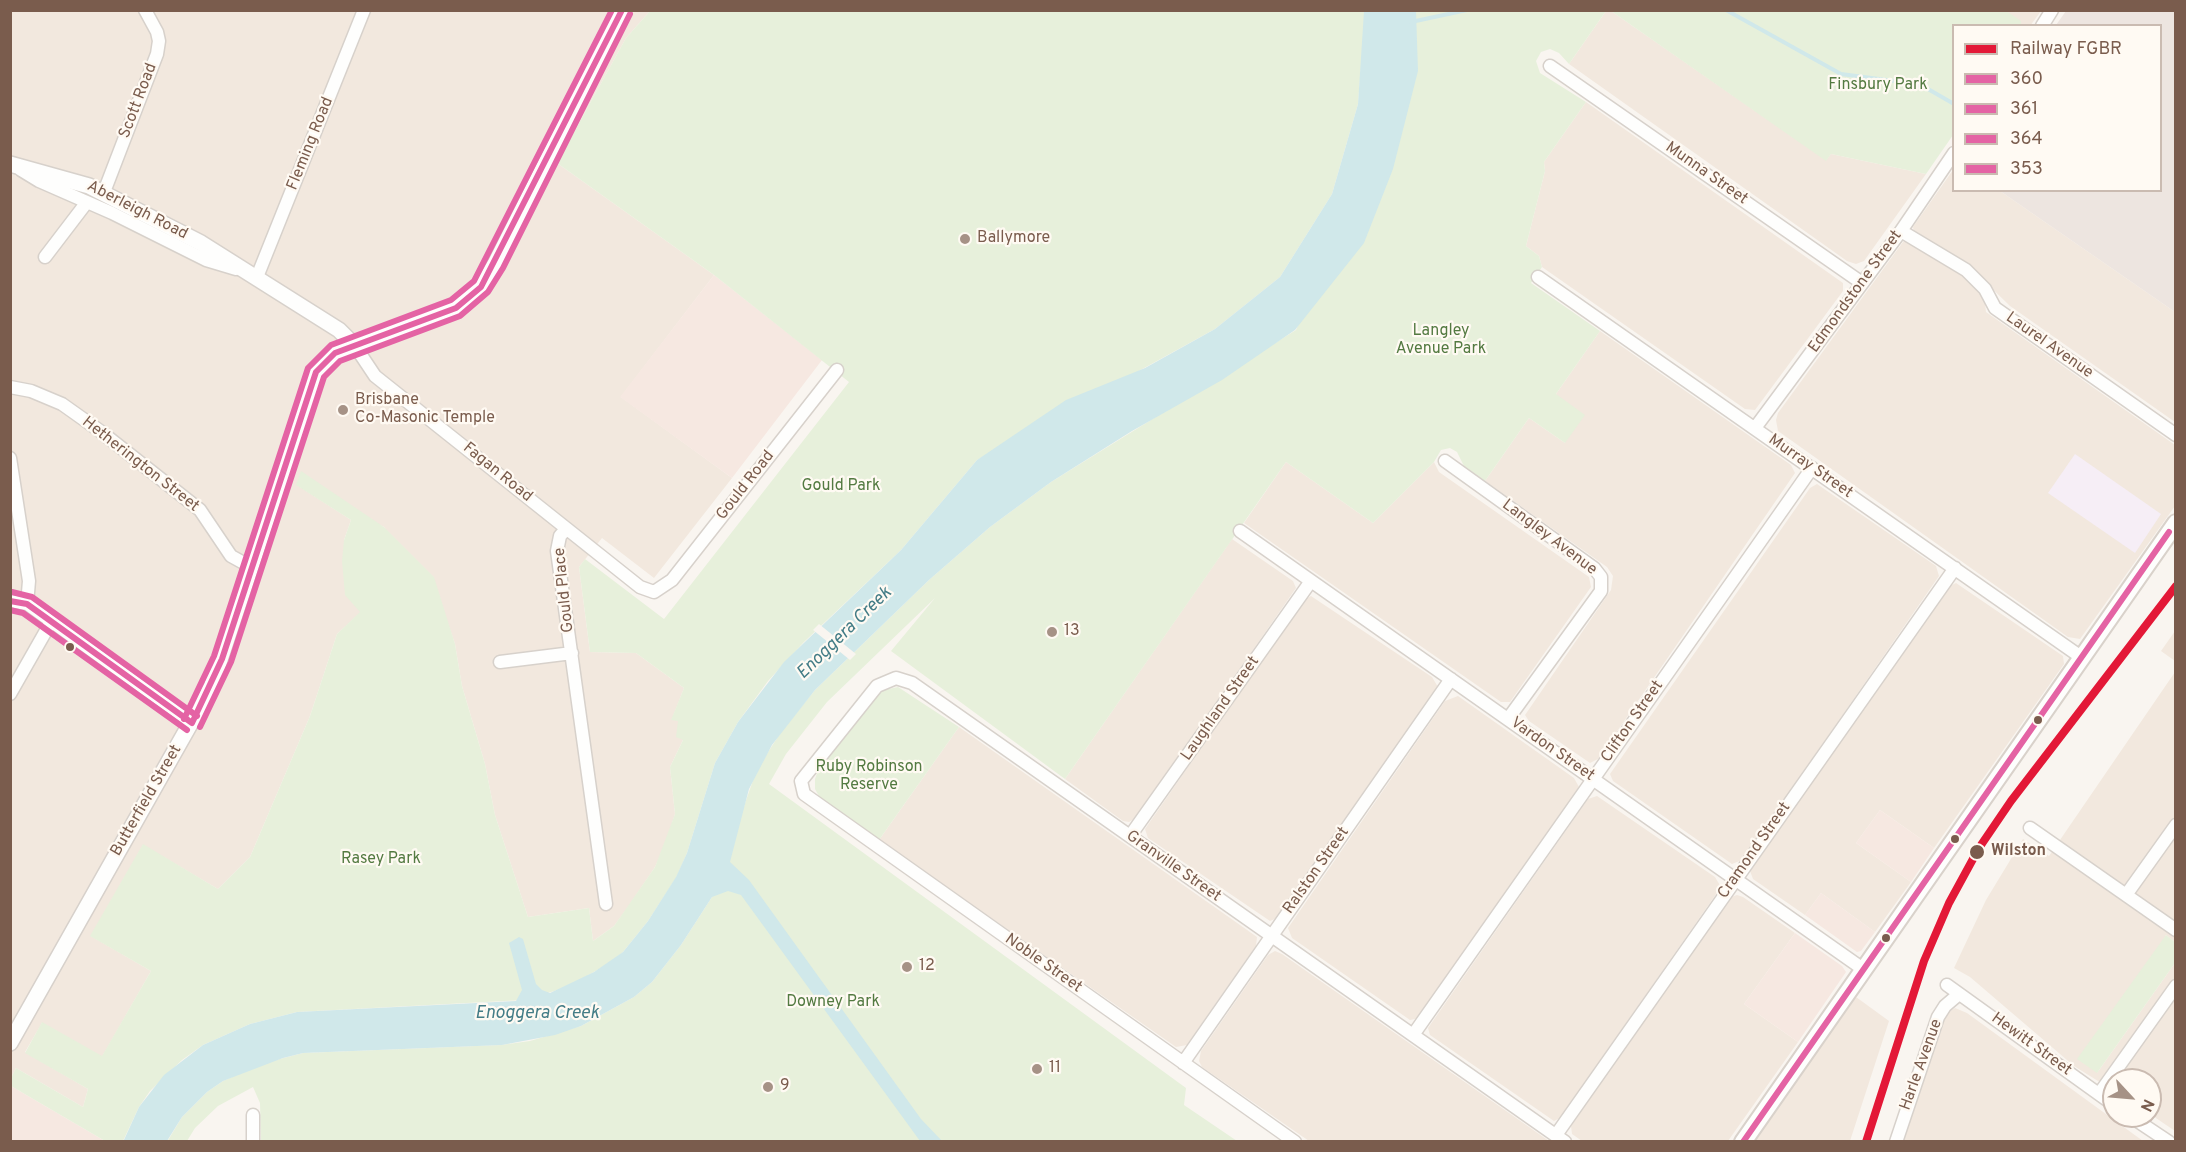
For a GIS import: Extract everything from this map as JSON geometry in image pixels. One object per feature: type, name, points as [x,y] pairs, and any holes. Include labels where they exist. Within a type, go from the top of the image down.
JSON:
[{"type":"main road","points":[[1743,1142],[2082,657],[2173,531]]},
{"type":"street","name":"Scott Road","points":[[104,192],[156,54],[159,40],[157,32],[145,10]]},
{"type":"street","name":"Fleming Road","points":[[254,275],[364,10]]},
{"type":"street","name":"Butterfield Street","points":[[10,1043],[192,723],[216,676],[316,372],[335,353],[456,308],[481,287],[495,264],[622,10]]},
{"type":"street","points":[[2043,24],[2052,10]]},
{"type":"street","name":"Munna Street","points":[[1550,66],[1862,283]]},
{"type":"street","name":"Edmondstone Street","points":[[1755,428],[1901,231],[1952,154]]},
{"type":"street","name":"Aberleigh Road","points":[[13,164],[69,178],[104,192],[219,253],[339,330],[355,346]]},
{"type":"street","name":"Aberleigh Road","points":[[13,164],[39,181],[209,262],[254,275]]},
{"type":"street","points":[[45,257],[87,202]]},
{"type":"street","name":"Laurel Avenue","points":[[1901,231],[1966,270],[1985,289],[1995,308],[2175,435]]},
{"type":"street","name":"Murray Street","points":[[1538,277],[2082,657]]},
{"type":"street","name":"Fagan Road","points":[[355,346],[375,376],[648,592]]},
{"type":"street","name":"Gould Road","points":[[648,592],[661,590],[667,586],[837,369]]},
{"type":"street","name":"Hetherington Street","points":[[10,387],[31,391],[62,404],[100,431],[200,510],[231,556],[251,567]]},
{"type":"street","points":[[10,458],[29,581],[27,604]]},
{"type":"street","name":"Langley Avenue","points":[[1445,461],[1594,568],[1601,577],[1600,591],[1508,719]]},
{"type":"street","name":"Clifton Street","points":[[1413,1035],[1812,468]]},
{"type":"street","name":"Gould Place","points":[[566,529],[560,536],[557,551],[572,653]]},
{"type":"street","name":"Vardon Street","points":[[1240,531],[1863,969]]},
{"type":"street","name":"Cramond Street","points":[[1561,1138],[1736,879],[1955,568]]},
{"type":"street","name":"Laughland Street","points":[[1130,837],[1311,580]]},
{"type":"street","points":[[10,601],[27,604],[192,723]]},
{"type":"street","points":[[10,694],[51,622]]},
{"type":"street","points":[[500,662],[572,653],[606,904]]},
{"type":"street","name":"Granville Street","points":[[801,781],[867,696],[884,681],[896,678],[912,683],[1561,1138]]},
{"type":"street","name":"Ralston Street","points":[[1183,1063],[1451,679]]},
{"type":"street","name":"Noble Street","points":[[801,781],[804,794],[812,801],[1295,1142]]},
{"type":"street","points":[[2126,895],[2175,825]]},
{"type":"street","points":[[2030,828],[2175,930]]},
{"type":"street","name":"Hewitt Street","points":[[1947,986],[2102,1096]]},
{"type":"street","points":[[2099,1094],[2175,986]]},
{"type":"street","name":"Harle Avenue","points":[[1896,1142],[1938,1017],[1945,1006],[1959,994]]},
{"type":"street","points":[[253,1115],[253,1142]]},
{"type":"street","points":[[2148,1128],[2169,1142]]},
{"type":"shaded area","points":[[11,11],[650,11],[626,38],[557,163],[714,275],[621,397],[732,478],[654,578],[602,538],[579,567],[590,652],[636,653],[684,688],[672,719],[679,721],[683,740],[670,767],[675,814],[665,845],[655,867],[614,926],[593,941],[589,908],[528,917],[495,815],[485,764],[462,686],[455,644],[444,612],[384,527],[297,485],[351,520],[344,540],[361,612],[337,634],[310,716],[250,857],[218,889],[143,845],[91,936],[151,971],[102,1057],[42,1023],[25,1052],[88,1089],[83,1107],[16,1068],[11,1078]]},
{"type":"shaded area","points":[[1606,11],[1611,11],[1826,160],[1831,154],[1926,174],[1864,261],[1856,264],[1847,261],[1569,64]]},
{"type":"shaded area","points":[[1998,11],[2041,11],[2031,24],[2018,24]]},
{"type":"shaded area","points":[[2066,11],[2175,11],[2175,312],[2001,192],[2162,192],[2162,24],[2057,24]]},
{"type":"shaded area","points":[[1586,102],[1843,283],[1843,291],[1755,410],[1745,409],[1542,267],[1539,256],[1526,246],[1545,171],[1544,162]]},
{"type":"shaded area","points":[[1952,171],[1952,192],[2001,192],[2175,312],[2175,422],[2010,306],[1970,267],[1914,232],[1913,227]]},
{"type":"shaded area","points":[[1907,241],[1964,274],[1984,295],[1986,312],[2175,445],[2175,506],[2080,639],[2068,637],[1778,431],[1776,420],[1778,413],[1903,242]]},
{"type":"shaded area","points":[[714,275],[822,360],[732,478],[620,397]]},
{"type":"shaded area","points":[[1600,331],[1791,465],[1795,473],[1598,759],[1590,763],[1529,721],[1525,715],[1611,590],[1613,576],[1607,567],[1485,481],[1529,418],[1565,443],[1556,394]]},
{"type":"shaded area","points":[[2075,454],[2161,514],[2135,553],[2048,493]]},
{"type":"shaded area","points":[[1286,462],[1373,523],[1434,462],[1439,472],[1589,577],[1591,587],[1510,702],[1501,702],[1244,523]]},
{"type":"shaded area","points":[[1817,484],[1936,566],[1939,576],[1742,860],[1732,864],[1613,781],[1610,774],[1810,488]]},
{"type":"shaded area","points":[[1232,539],[1293,581],[1296,588],[1137,817],[1129,822],[1123,821],[1065,779]]},
{"type":"shaded area","points":[[1956,583],[2063,656],[2064,664],[1934,848],[1880,810],[1856,843],[1911,882],[1875,932],[1821,893],[1805,915],[1753,879],[1750,871],[1948,587]]},
{"type":"shaded area","points":[[1311,596],[1432,677],[1438,687],[1277,918],[1270,921],[1148,838],[1145,829],[1304,600]]},
{"type":"shaded area","points":[[2175,631],[2175,661],[2161,651]]},
{"type":"shaded area","points":[[2175,672],[2175,942],[2166,935],[2097,1073],[2175,963],[2175,1131],[2162,1122],[2162,1068],[2102,1068],[2102,1084],[2074,1066],[1970,977],[1954,968],[1986,900],[2023,839],[2049,856]]},
{"type":"shaded area","points":[[1458,696],[1574,778],[1579,787],[1419,1018],[1410,1020],[1292,938],[1288,928],[1445,701]]},
{"type":"shaded area","points":[[959,727],[1257,937],[1256,946],[1187,1045],[1176,1047],[879,840]]},
{"type":"shaded area","points":[[1597,796],[1715,877],[1721,887],[1560,1118],[1554,1121],[1430,1035],[1428,1028],[1588,799]]},
{"type":"shaded area","points":[[1880,810],[1934,848],[1911,882],[1856,843]]},
{"type":"shaded area","points":[[1821,893],[1875,932],[1861,951],[1857,952],[1805,915]]},
{"type":"shaded area","points":[[1737,895],[1795,933],[1744,1004],[1798,1042],[1728,1141],[1582,1141],[1572,1134],[1571,1126],[1731,897]]},
{"type":"shaded area","points":[[1795,933],[1842,966],[1846,972],[1798,1042],[1744,1004]]},
{"type":"shaded area","points":[[1275,951],[1549,1141],[1309,1141],[1202,1067],[1199,1061],[1201,1051],[1268,955]]},
{"type":"shaded area","points":[[1856,997],[1889,1021],[1850,1141],[1755,1141]]},
{"type":"shaded area","points":[[1955,1008],[1967,1013],[2102,1111],[2102,1128],[2125,1128],[2143,1141],[1901,1142],[1943,1016]]},
{"type":"shaded area","points":[[11,1086],[105,1141],[105,1142],[11,1142]]},
{"type":"green space","name":"Finsbury Park","points":[[2005,10],[2021,21],[2021,24],[1952,24],[1952,136],[1926,174],[1831,154],[1826,161],[1611,11]]},
{"type":"green space","points":[[650,11],[1364,11],[1365,16],[1358,104],[1332,194],[1280,277],[1215,329],[977,460],[901,550],[804,642],[768,681],[738,722],[715,763],[687,853],[676,878],[648,921],[623,952],[610,963],[565,988],[523,1000],[297,1012],[250,1024],[203,1045],[182,1060],[150,1091],[139,1107],[123,1141],[105,1141],[11,1086],[11,1078],[16,1068],[83,1107],[88,1089],[25,1053],[42,1022],[102,1056],[151,971],[90,936],[143,844],[218,889],[250,857],[310,716],[337,634],[360,612],[345,595],[342,561],[344,540],[351,520],[296,485],[301,471],[384,527],[434,577],[455,644],[462,686],[485,764],[495,815],[528,917],[589,908],[593,941],[614,926],[655,867],[675,814],[670,767],[683,740],[676,737],[678,721],[671,720],[684,688],[636,653],[590,652],[579,567],[585,559],[664,619],[849,382],[714,275],[557,163],[626,38]]},
{"type":"green space","points":[[1416,11],[1606,11],[1569,64],[1559,53],[1550,49],[1541,52],[1536,61],[1540,73],[1586,102],[1544,162],[1545,171],[1526,246],[1539,256],[1542,267],[1531,283],[1600,331],[1556,394],[1585,415],[1565,443],[1529,418],[1485,481],[1464,466],[1457,452],[1450,448],[1441,450],[1434,462],[1373,523],[1286,462],[1065,779],[891,651],[935,598],[827,702],[786,754],[769,784],[1186,1088],[1184,1105],[1237,1141],[261,1141],[260,1103],[253,1087],[218,1106],[195,1128],[187,1141],[167,1142],[182,1117],[207,1092],[223,1081],[264,1063],[303,1053],[501,1045],[530,1041],[581,1026],[634,997],[652,982],[681,945],[712,897],[757,769],[783,729],[815,690],[929,580],[990,527],[1051,482],[1296,330],[1416,21]]},
{"type":"green space","name":"Ruby Robinson Reserve","points":[[898,687],[959,727],[879,840],[820,798],[815,789],[815,779],[819,768],[879,691]]},
{"type":"green space","points":[[2166,935],[2175,942],[2175,963],[2097,1073],[2077,1059]]},
{"type":"water","name":"Enoggera Creek","points":[[1364,11],[1416,11],[1418,71],[1393,169],[1364,243],[1295,330],[1222,380],[1132,431],[1051,482],[990,527],[929,580],[815,690],[772,745],[749,789],[730,862],[749,880],[921,1119],[942,1141],[920,1141],[741,895],[728,891],[712,897],[681,945],[652,982],[634,997],[581,1026],[555,1035],[502,1045],[303,1053],[283,1058],[223,1081],[207,1092],[182,1117],[167,1141],[123,1142],[139,1107],[164,1075],[203,1045],[250,1024],[297,1012],[516,1001],[522,990],[509,943],[519,937],[523,939],[536,984],[542,990],[550,993],[594,972],[623,952],[648,921],[676,877],[687,853],[715,763],[738,722],[784,662],[901,550],[977,460],[1066,400],[1145,368],[1215,329],[1280,277],[1332,194],[1358,104]]},
{"type":"pier","points":[[819,624],[856,654],[850,660],[813,630]]},
{"type":"waterway","points":[[1411,22],[1467,10]]},
{"type":"waterway","points":[[1726,10],[1841,74],[1902,82],[1928,89],[1952,103]]},
{"type":"rail line","name":"FGBR","points":[[1866,1142],[1924,961],[1949,903],[1979,848],[2011,801],[2176,586]]},
{"type":"transit line","name":"364","points":[[184,719],[214,656],[308,368],[331,345],[451,300],[474,281],[612,10]]},
{"type":"transit line","name":"360","points":[[192,723],[222,659],[316,372],[335,353],[456,308],[481,287],[622,10]]},
{"type":"transit line","name":"361","points":[[200,727],[231,662],[324,377],[340,361],[460,316],[488,292],[503,268],[630,14]]},
{"type":"transit line","name":"353","points":[[1743,1142],[2169,532]]},
{"type":"transit line","name":"364","points":[[12,592],[32,597],[197,716]]},
{"type":"transit line","name":"360","points":[[10,601],[27,604],[192,723]]},
{"type":"transit line","name":"361","points":[[10,610],[23,613],[187,730]]},
{"type":"place","name":"Ballymore","points":[[965,239]]},
{"type":"place","name":"Brisbane Co-Masonic Temple","points":[[343,410]]},
{"type":"place","name":"13","points":[[1052,632]]},
{"type":"place","name":"Wilston","points":[[1977,852]]},
{"type":"place","name":"12","points":[[907,967]]},
{"type":"place","name":"11","points":[[1037,1069]]},
{"type":"place","name":"9","points":[[768,1087]]},
{"type":"park label","name":"Langley Avenue Park","points":[[1441,341]]},
{"type":"park label","name":"Gould Park","points":[[841,487]]},
{"type":"park label","name":"Rasey Park","points":[[381,860]]},
{"type":"park label","name":"Downey Park","points":[[833,1003]]}]
